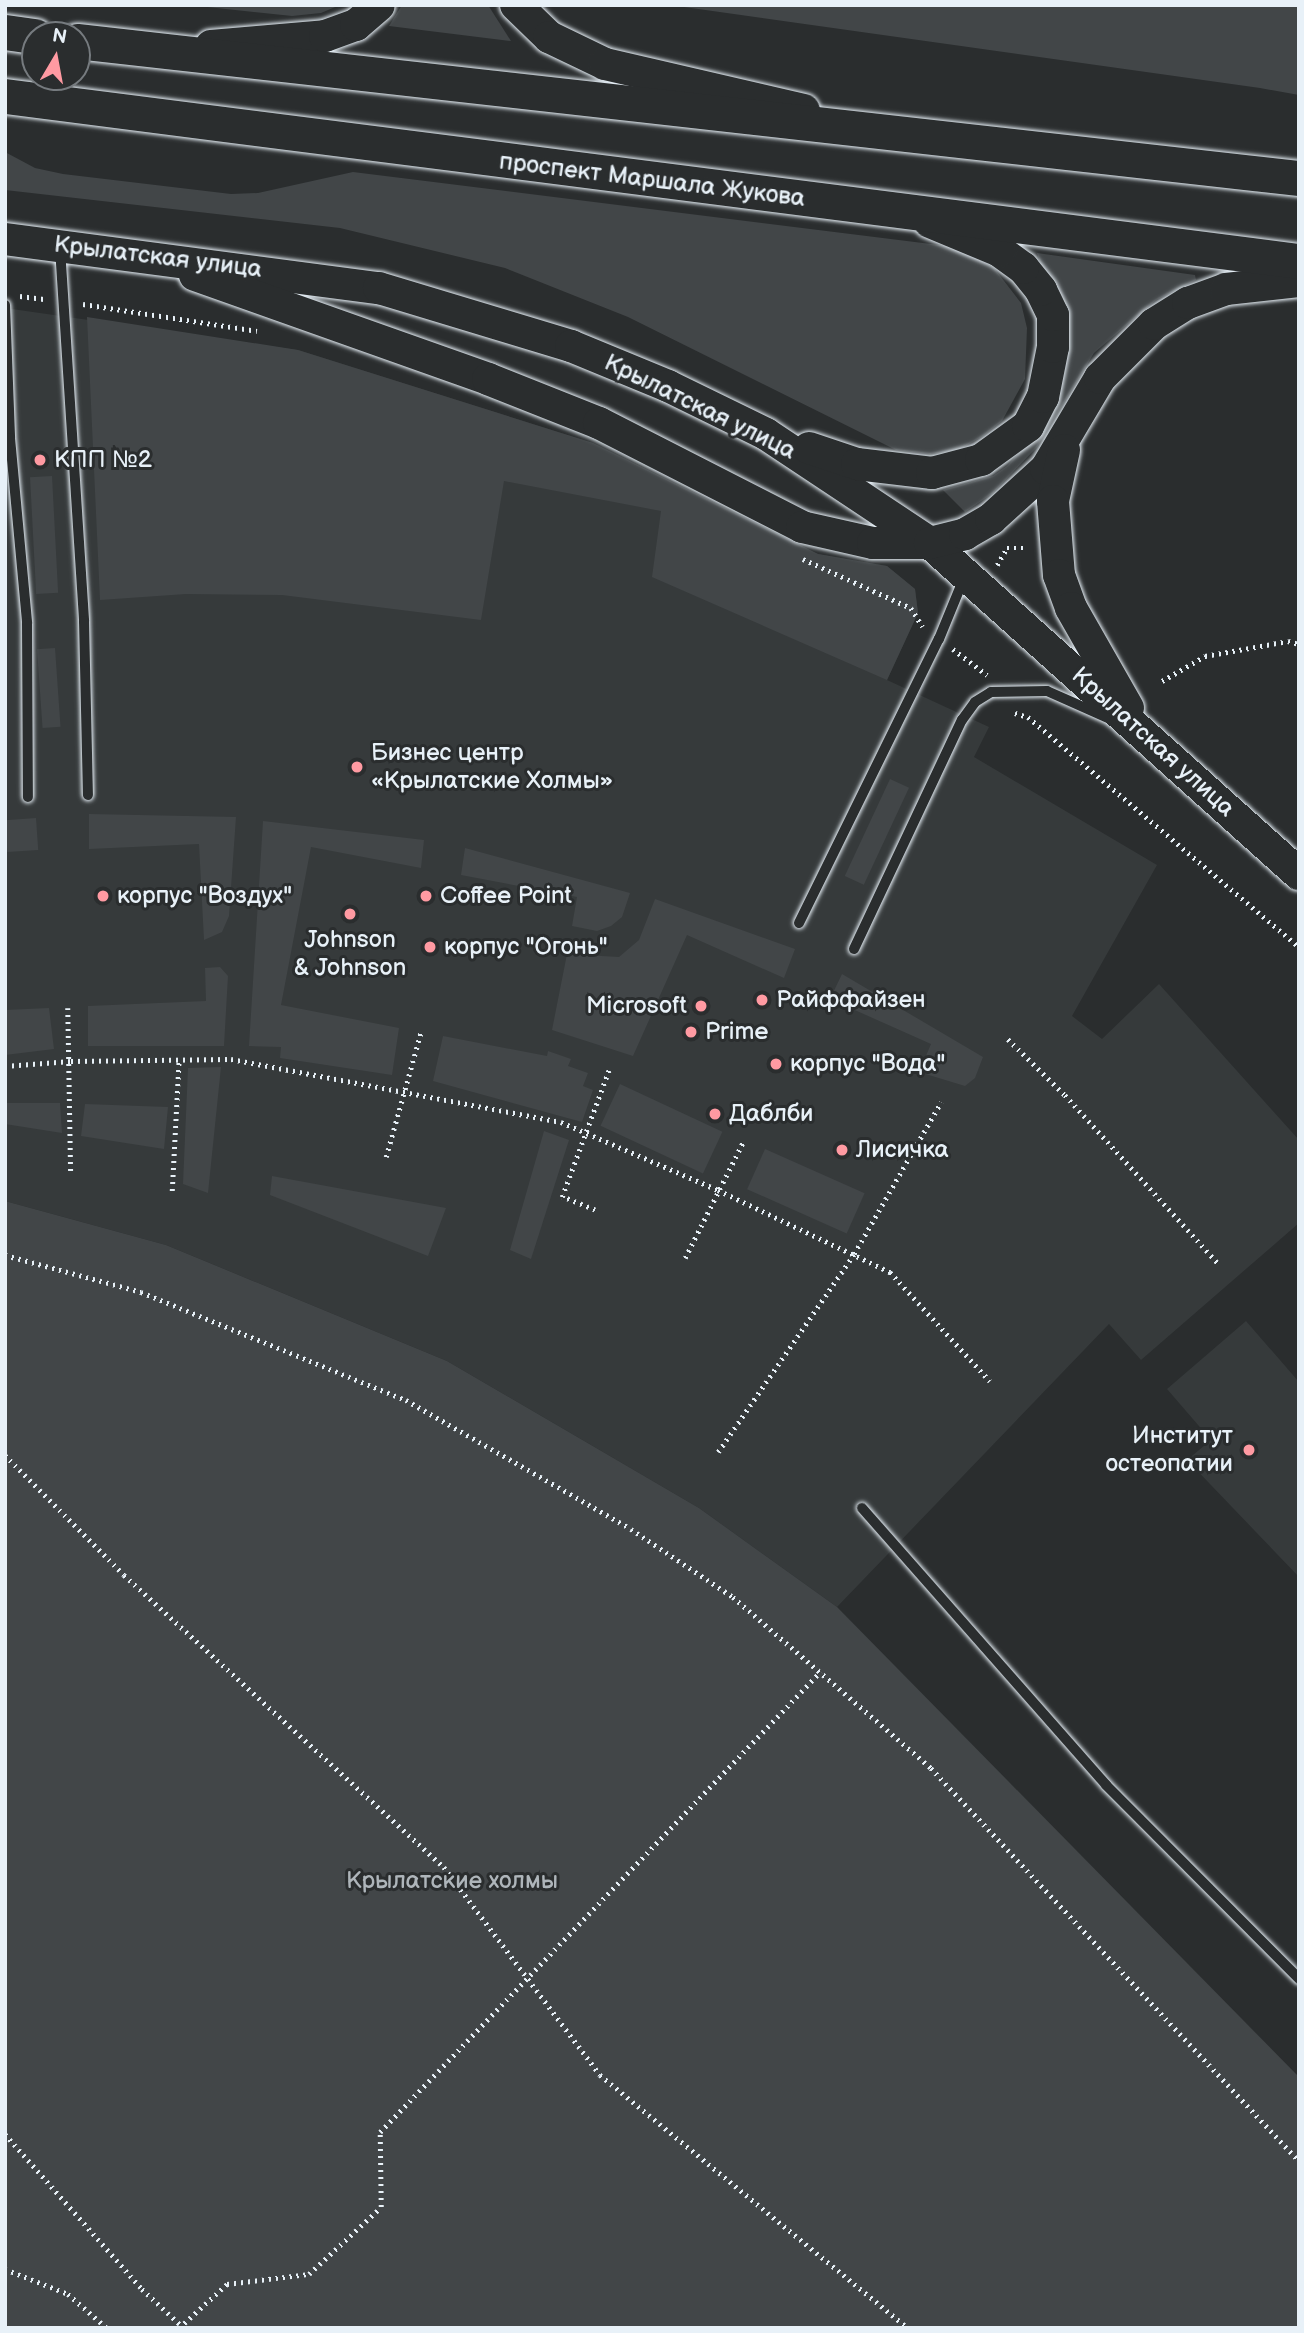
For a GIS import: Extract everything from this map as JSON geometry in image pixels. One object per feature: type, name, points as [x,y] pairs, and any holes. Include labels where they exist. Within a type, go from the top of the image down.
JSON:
[{"type":"main road","points":[[153,50],[325,36],[356,24],[379,5]]},
{"type":"main road","points":[[516,5],[549,37],[605,64],[888,129]]},
{"type":"main road","points":[[91,43],[888,129],[1299,178]]},
{"type":"main road","name":"проспект Маршала Жукова","points":[[5,96],[895,212],[1299,261]]},
{"type":"main road","points":[[766,434],[858,464],[932,473],[981,460],[1028,426],[1043,397],[1053,347],[1052,315],[1041,290],[1023,268],[1000,251],[957,230],[895,212]]},
{"type":"main road","name":"Крылатская улица","points":[[5,239],[319,278],[456,307],[584,351],[766,434],[930,543],[1299,874]]},
{"type":"main road","points":[[123,252],[278,303],[587,418],[802,527],[873,543],[930,543],[965,534],[991,519],[1046,469],[1100,378],[1154,324],[1188,303],[1226,289],[1299,281]]},
{"type":"main road","points":[[1069,434],[1053,501],[1059,575],[1071,608],[1143,734]]},
{"type":"lane","points":[[60,245],[84,621],[88,795]]},
{"type":"lane","points":[[5,305],[10,438],[27,623],[28,797]]},
{"type":"lane","points":[[799,923],[939,639],[965,574]]},
{"type":"lane","points":[[854,949],[962,720],[975,702],[991,692],[1047,691],[1143,734]]},
{"type":"lane","points":[[862,1508],[1106,1785],[1299,1979]]},
{"type":"path","points":[[17,296],[62,300],[269,333]]},
{"type":"path","points":[[796,555],[911,608],[921,626],[986,671],[996,712],[1028,717],[1299,947]]},
{"type":"path","points":[[1163,681],[1205,656],[1289,640],[1299,644]]},
{"type":"path","points":[[68,1007],[71,1172]]},
{"type":"path","points":[[386,1157],[407,1092],[421,1032]]},
{"type":"path","points":[[1008,1040],[1218,1263]]},
{"type":"path","points":[[172,1191],[179,1059]]},
{"type":"path","points":[[5,1066],[71,1061],[231,1059],[561,1122],[718,1190],[890,1272],[990,1381]]},
{"type":"path","points":[[595,1210],[562,1197],[609,1070]]},
{"type":"path","points":[[719,1452],[854,1254],[941,1102]]},
{"type":"path","points":[[684,1258],[744,1140]]},
{"type":"path","points":[[5,1255],[141,1292],[406,1400],[631,1529],[733,1597],[931,1768],[1299,2161]]},
{"type":"path","points":[[5,1455],[124,1575],[444,1867],[527,1982],[600,2075],[908,2328]]},
{"type":"path","points":[[5,2134],[142,2289],[182,2327],[227,2284],[309,2274],[381,2207],[380,2132],[527,1982],[820,1672]]},
{"type":"path","points":[[5,2269],[68,2294],[107,2328]]},
{"type":"shaded area","points":[[5,308],[298,350],[593,443],[818,554],[887,566],[915,589],[918,613],[887,680],[989,727],[974,757],[1157,865],[1072,1016],[1102,1039],[1159,984],[1299,1140],[1299,1223],[1141,1360],[1109,1324],[837,1607],[699,1508],[447,1361],[166,1245],[5,1201]]},
{"type":"shaded area","name":"Институт остеопатии","points":[[1246,1321],[1299,1382],[1299,1577],[1187,1460],[1211,1440],[1167,1389]]},
{"type":"green space","points":[[189,5],[340,5],[321,13],[292,16]]},
{"type":"green space","points":[[402,5],[488,5],[511,41],[389,26]]},
{"type":"green space","points":[[670,5],[1299,5],[1299,95],[1260,88]]},
{"type":"green space","points":[[5,152],[35,168],[63,174],[231,194],[258,193],[353,172],[955,247],[994,268],[1021,303],[1027,328],[1025,379],[1002,421],[958,450],[930,454],[896,450],[628,317],[505,268],[340,228],[5,190]]},
{"type":"green space","points":[[1037,253],[1195,275],[1196,280],[1156,300],[1094,353],[1037,447],[993,493],[965,512],[943,490],[993,476],[1007,466],[1030,442],[1056,400],[1065,373],[1067,345]]},
{"type":"green space","points":[[87,317],[298,350],[593,443],[818,554],[887,566],[915,589],[918,613],[887,680],[652,577],[661,511],[504,481],[481,620],[282,595],[186,594],[100,600]]},
{"type":"green space","points":[[52,476],[58,593],[36,594],[30,477]]},
{"type":"green space","points":[[55,648],[61,727],[43,728],[37,649]]},
{"type":"green space","points":[[890,779],[909,788],[864,885],[845,876]]},
{"type":"green space","points":[[89,814],[236,817],[229,916],[222,932],[204,940],[199,844],[89,849]]},
{"type":"green space","points":[[36,818],[38,850],[7,852],[5,820]]},
{"type":"green space","points":[[263,821],[424,840],[421,868],[311,847],[281,1005],[399,1028],[392,1075],[280,1058],[281,1047],[249,1046]]},
{"type":"green space","points":[[465,848],[630,893],[622,917],[611,926],[597,931],[572,926],[577,897],[461,875]]},
{"type":"green space","points":[[655,899],[795,949],[784,978],[687,935],[633,1056],[552,1030],[567,954],[619,957],[639,940]]},
{"type":"green space","points":[[220,967],[228,976],[224,1046],[88,1046],[88,1006],[206,1001],[205,968]]},
{"type":"green space","points":[[842,974],[983,1057],[975,1078],[965,1086],[919,1072],[931,1044],[830,999]]},
{"type":"green space","points":[[49,1008],[54,1049],[5,1055],[5,1010]]},
{"type":"green space","points":[[443,1036],[547,1056],[548,1051],[571,1059],[568,1066],[588,1073],[583,1086],[593,1090],[582,1122],[433,1081]]},
{"type":"green space","points":[[221,1067],[208,1193],[183,1184],[188,1068]]},
{"type":"green space","points":[[620,1084],[722,1132],[703,1173],[601,1126]]},
{"type":"green space","points":[[5,1103],[60,1103],[62,1133],[5,1124]]},
{"type":"green space","points":[[85,1104],[168,1107],[164,1149],[81,1136]]},
{"type":"green space","points":[[544,1131],[569,1140],[531,1259],[510,1250]]},
{"type":"green space","points":[[765,1149],[865,1193],[847,1234],[747,1189]]},
{"type":"green space","points":[[272,1176],[446,1208],[428,1256],[270,1195]]},
{"type":"green space","name":"Крылатские холмы","points":[[5,1201],[166,1245],[447,1361],[699,1508],[837,1607],[1299,2077],[1299,2328],[5,2328]]},
{"type":"place","name":"КПП №2","points":[[40,460]]},
{"type":"place","name":"Бизнес центр «Крылатские Холмы»","points":[[357,767]]},
{"type":"place","name":"корпус \"Воздух\"","points":[[103,896]]},
{"type":"place","name":"Coffee Point","points":[[426,896]]},
{"type":"place","name":"Johnson & Johnson","points":[[350,914]]},
{"type":"place","name":"корпус \"Огонь\"","points":[[430,947]]},
{"type":"place","name":"Райффайзен","points":[[762,1000]]},
{"type":"place","name":"Microsoft","points":[[701,1006]]},
{"type":"place","name":"Prime","points":[[691,1032]]},
{"type":"place","name":"корпус \"Вода\"","points":[[776,1064]]},
{"type":"place","name":"Даблби","points":[[715,1114]]},
{"type":"place","name":"Лисичка","points":[[842,1150]]},
{"type":"place","name":"Институт остеопатии","points":[[1249,1450]]}]
